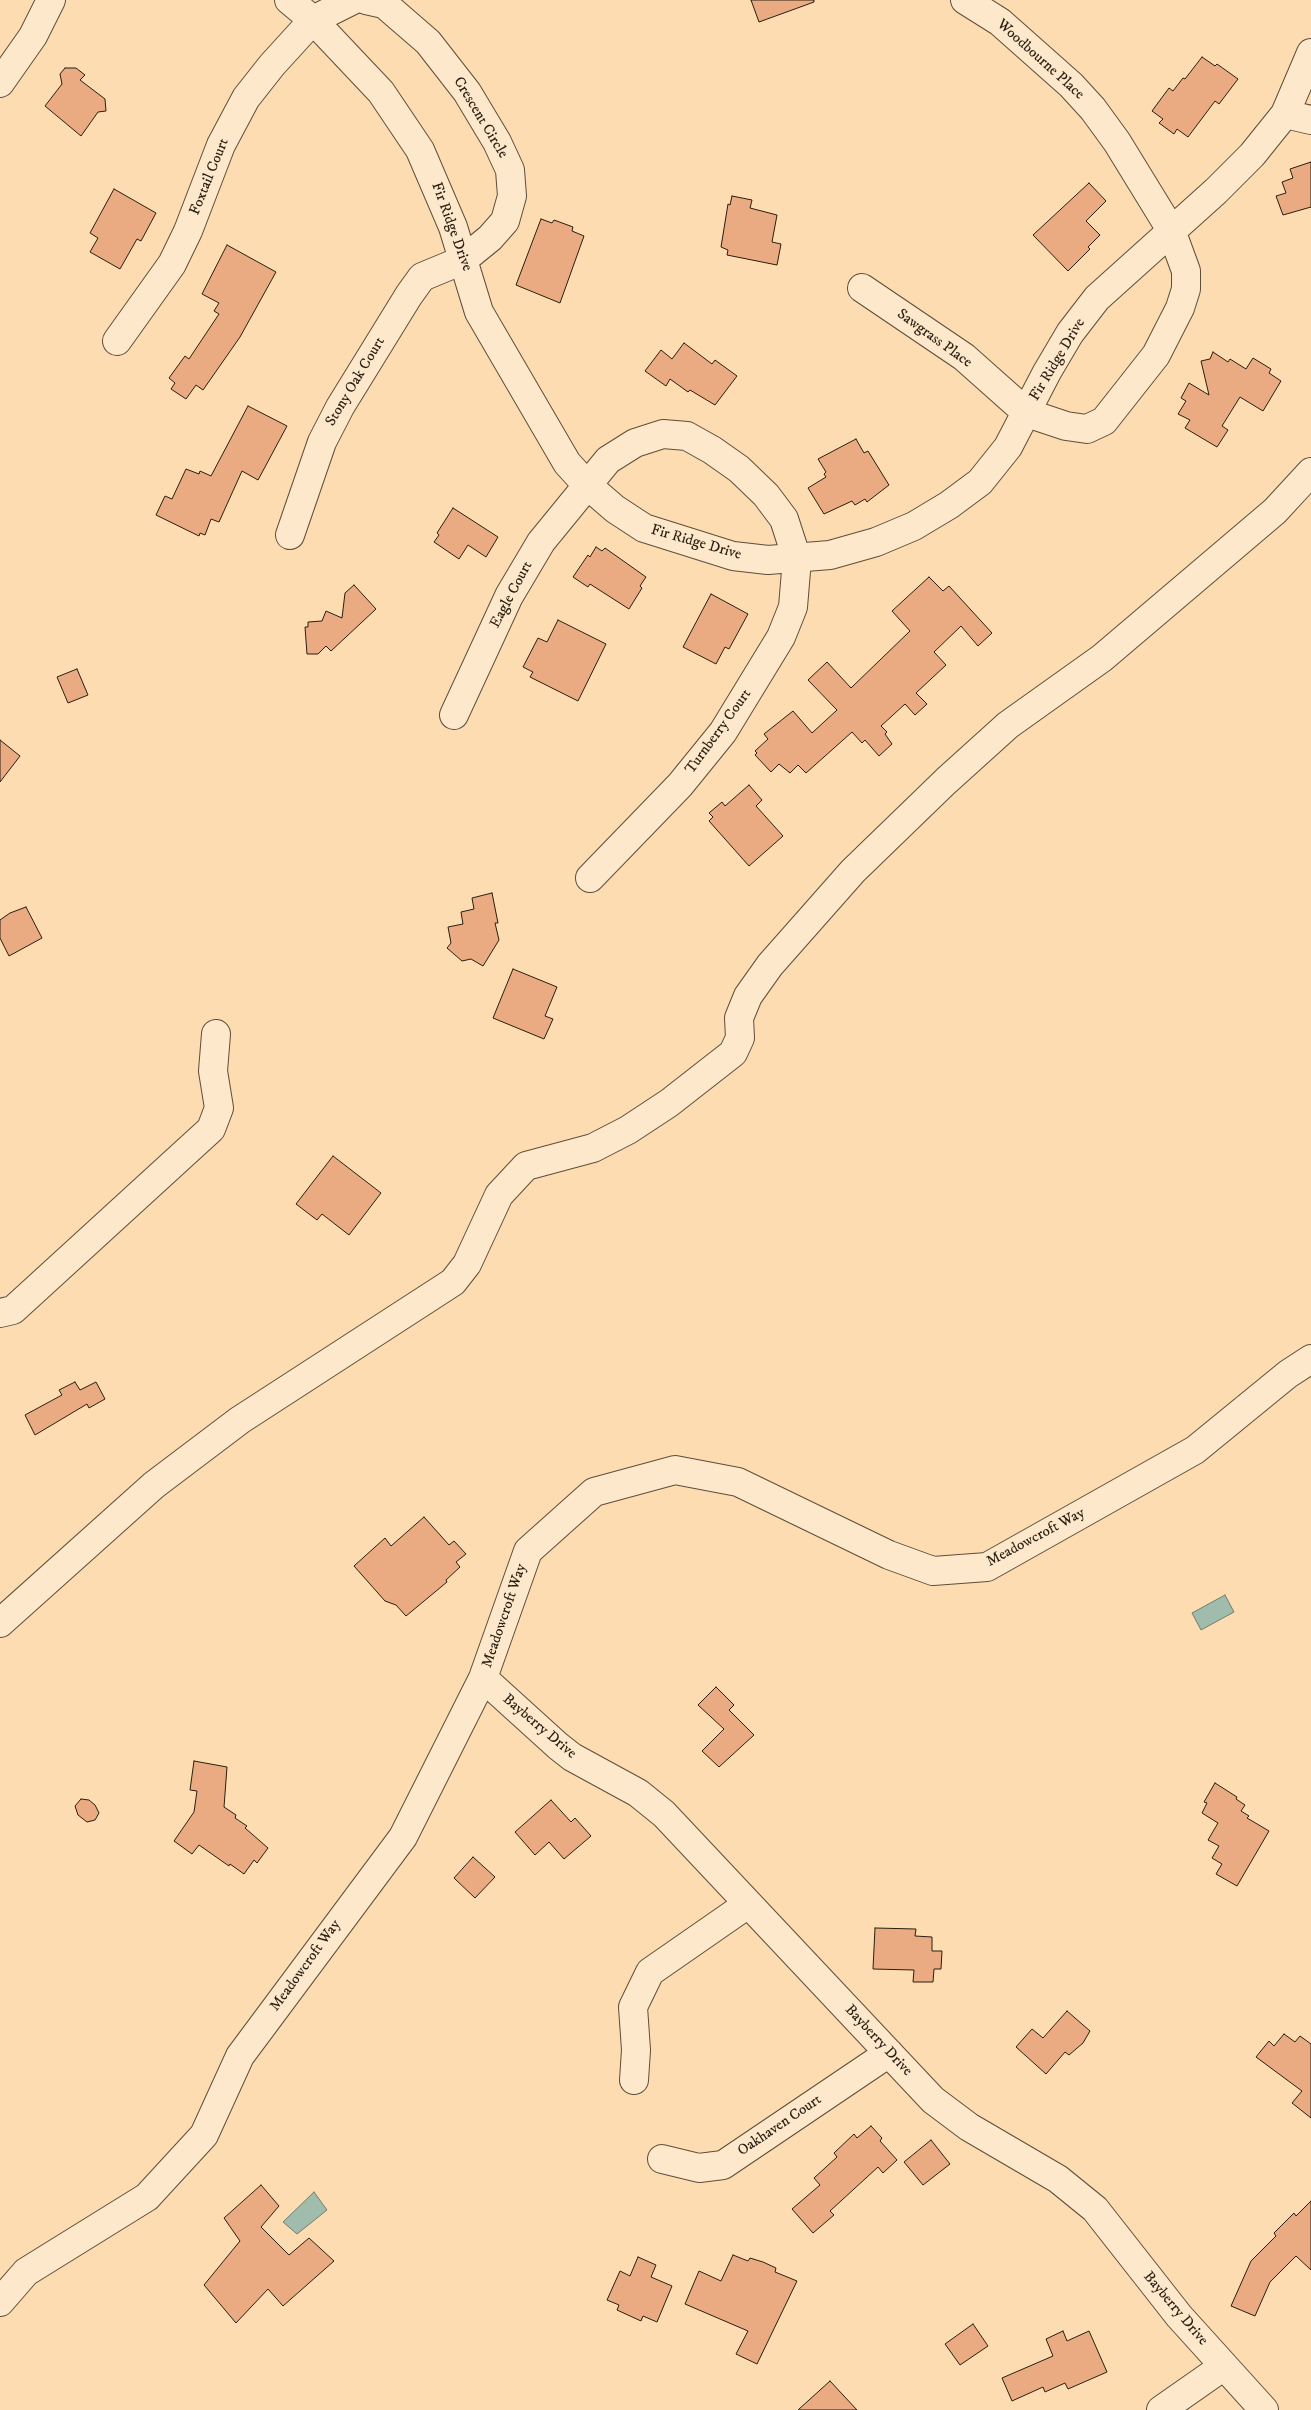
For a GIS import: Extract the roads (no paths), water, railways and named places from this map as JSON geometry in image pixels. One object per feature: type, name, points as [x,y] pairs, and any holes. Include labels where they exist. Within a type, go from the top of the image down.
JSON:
[{"type":"street","points":[[0,83],[33,36],[51,0]]},
{"type":"street","name":"Fir Ridge Drive","points":[[289,0],[313,20],[381,92],[416,143],[450,219],[479,312],[567,463],[586,484],[614,509],[644,528],[733,556],[768,560],[830,555],[876,542],[914,526],[949,505],[980,482],[1008,447],[1047,372],[1070,333],[1097,298],[1216,191],[1252,155],[1285,114],[1311,53]]},
{"type":"street","points":[[313,20],[353,0]]},
{"type":"street","name":"Crescent Circle","points":[[366,0],[384,4],[428,42],[467,92],[497,142],[510,170],[512,196],[505,221],[490,238],[463,260]]},
{"type":"street","name":"Woodbourne Place","points":[[965,0],[1000,22],[1082,97],[1117,142],[1171,230],[1186,271],[1186,289],[1180,308],[1156,355],[1104,420],[1087,429],[1066,426],[1027,413]]},
{"type":"street","name":"Foxtail Court","points":[[117,341],[172,264],[188,231],[221,145],[246,98],[272,65],[313,20]]},
{"type":"street","points":[[1285,114],[1311,120]]},
{"type":"street","name":"Stony Oak Court","points":[[290,535],[322,442],[340,407],[409,295],[422,277],[463,260]]},
{"type":"street","name":"Sawgrass Place","points":[[862,288],[964,357],[1027,413]]},
{"type":"street","name":"Eagle Court","points":[[454,714],[509,596],[540,542],[586,484],[608,460],[635,443],[663,434],[687,436],[712,450],[739,469],[766,495],[784,519],[797,559]]},
{"type":"street","points":[[0,1623],[154,1485],[216,1438],[240,1420],[453,1282],[467,1264],[499,1195],[526,1166],[593,1148],[628,1130],[669,1103],[734,1053],[740,1038],[740,1018],[748,996],[770,965],[853,871],[946,780],[1008,726],[1102,658],[1275,511],[1311,472]]},
{"type":"street","name":"Turnberry Court","points":[[590,878],[680,785],[723,732],[781,637],[793,607],[797,559]]},
{"type":"street","points":[[0,1313],[13,1310],[210,1129],[219,1108],[213,1071],[216,1034]]},
{"type":"street","name":"Meadowcroft Way","points":[[0,2302],[26,2272],[147,2196],[204,2135],[240,2056],[402,1837],[483,1678],[528,1551],[594,1492],[675,1470],[738,1482],[889,1555],[933,1570],[986,1566],[1195,1450],[1288,1374],[1311,1359]]},
{"type":"street","name":"Bayberry Drive","points":[[483,1678],[572,1757],[638,1793],[664,1814],[933,2100],[969,2127],[1058,2179],[1095,2209],[1179,2316],[1264,2410]]},
{"type":"street","points":[[634,2080],[636,2050],[633,2007],[650,1972],[748,1904]]},
{"type":"street","name":"Oakhaven Court","points":[[662,2159],[699,2168],[723,2165],[889,2053]]},
{"type":"street","points":[[1161,2410],[1224,2366]]}]
